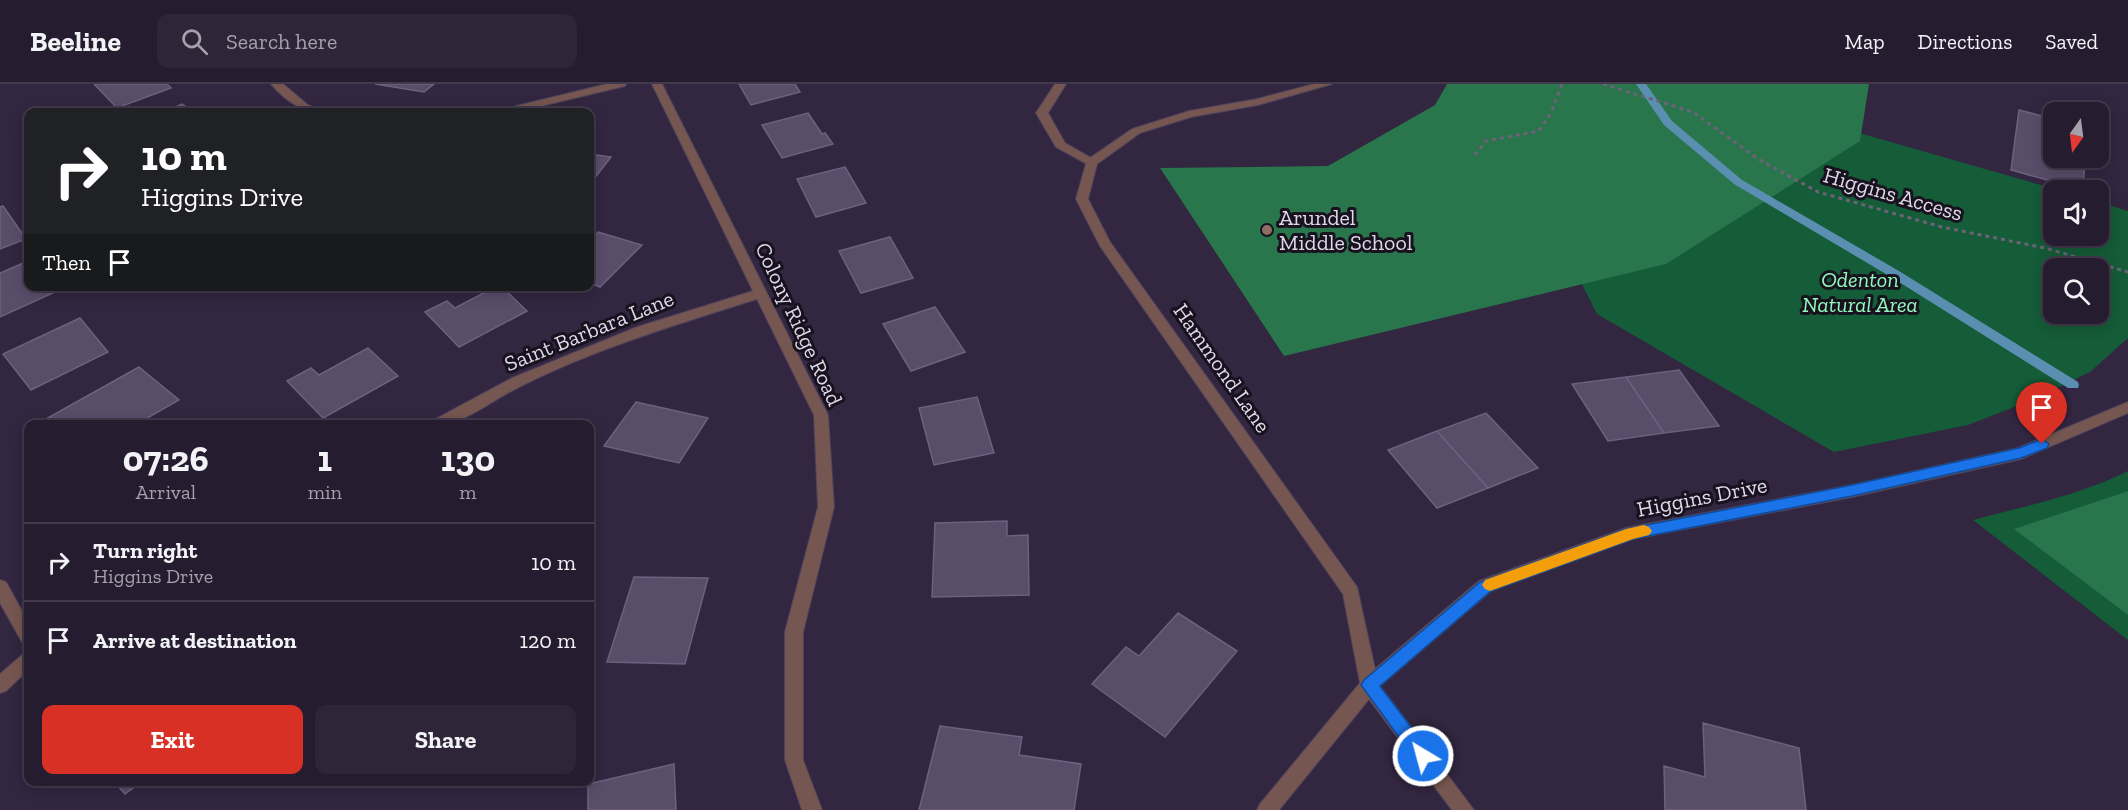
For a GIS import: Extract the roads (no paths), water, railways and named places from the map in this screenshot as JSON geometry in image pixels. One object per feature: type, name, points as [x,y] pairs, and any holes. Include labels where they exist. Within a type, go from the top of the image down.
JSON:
[{"type":"street","points":[[276,84],[307,108]]},
{"type":"street","points":[[521,108],[621,84]]},
{"type":"street","name":"Colony Ridge Road","points":[[657,84],[821,415],[826,507],[794,632],[794,760],[812,810]]},
{"type":"street","points":[[1061,84],[1041,113],[1060,145],[1091,162],[1136,131],[1189,114],[1258,102],[1327,84]]},
{"type":"street","name":"Hammond Lane","points":[[1091,162],[1082,198],[1104,243],[1351,592],[1369,685],[1464,810]]},
{"type":"street","name":"Saint Barbara Lane","points":[[446,420],[517,382],[642,330],[762,293]]},
{"type":"street","name":"Higgins Drive","points":[[1267,810],[1369,685],[1485,586],[1632,533],[1852,490],[2021,453],[2128,407]]},
{"type":"street","points":[[0,587],[24,630]]},
{"type":"street","points":[[0,685],[24,664]]},
{"type":"waterway","points":[[1641,84],[1668,123],[1738,182],[1895,274],[2073,385]]},
{"type":"place","name":"Arundel Middle School","points":[[1267,230]]},
{"type":"park label","name":"Odenton Natural Area","points":[[1860,292]]}]
